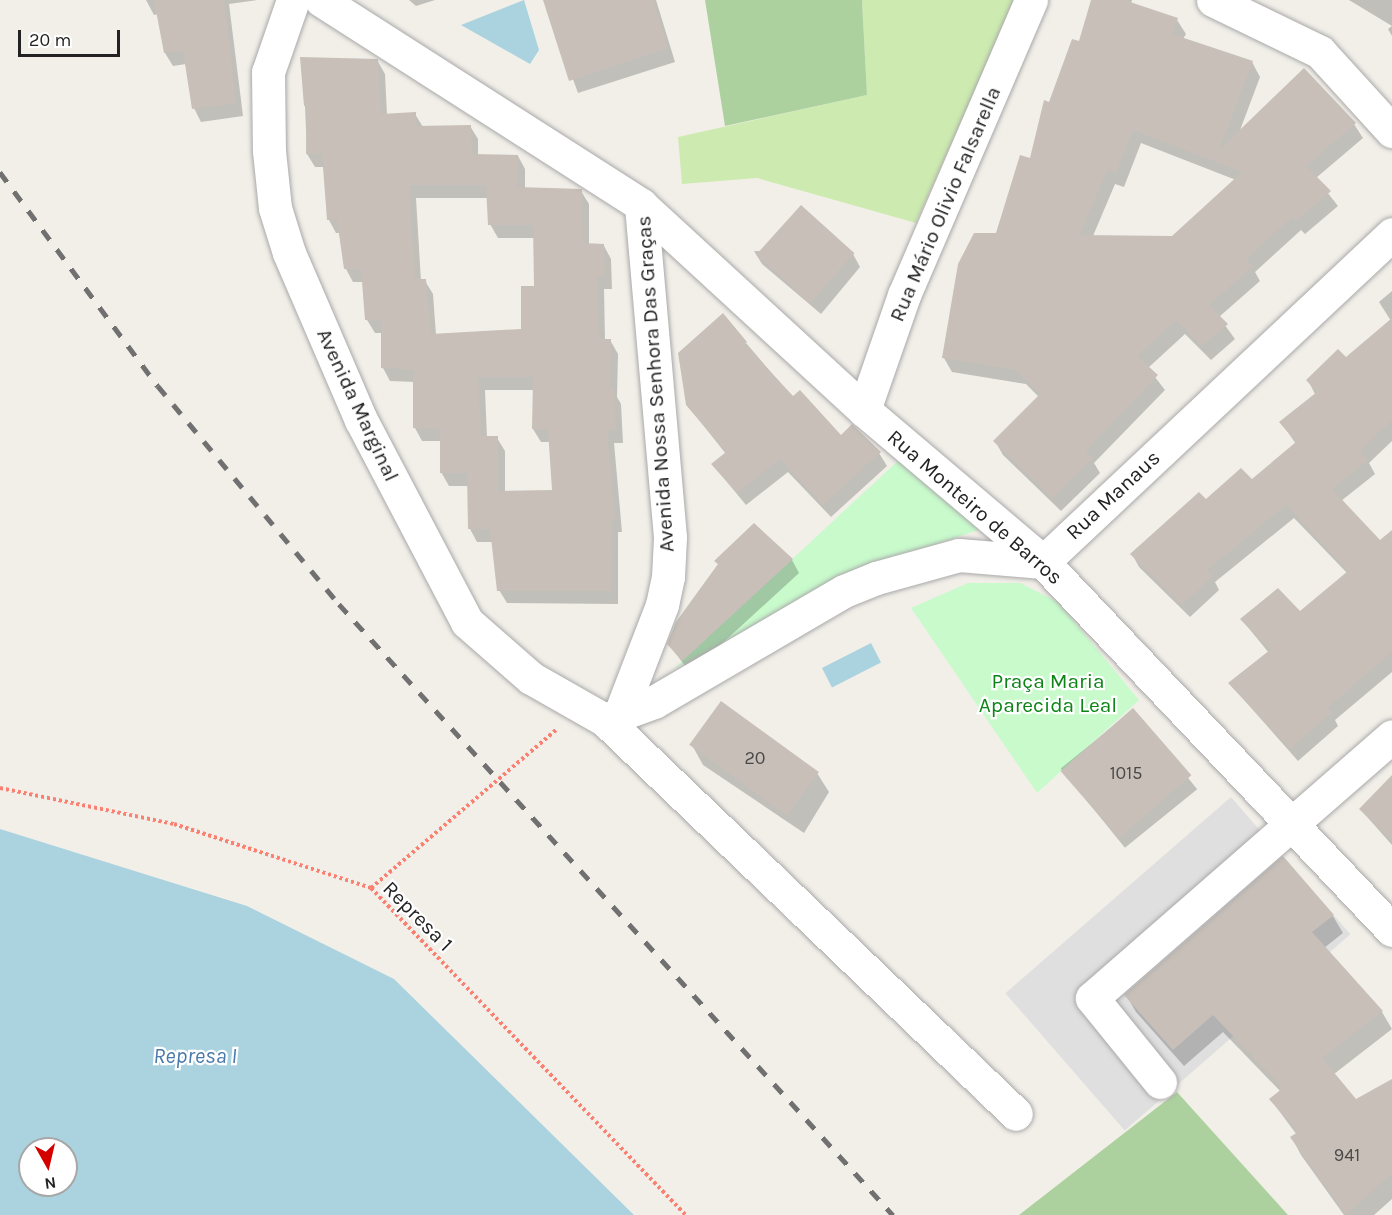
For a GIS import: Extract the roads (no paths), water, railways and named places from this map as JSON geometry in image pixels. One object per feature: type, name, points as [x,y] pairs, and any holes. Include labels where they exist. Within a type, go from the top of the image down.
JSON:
[{"type":"street","name":"Avenida Marginal","points":[[294,0],[268,72],[269,151],[275,208],[289,253],[361,420],[467,622],[531,678],[601,716],[1016,1114]]},
{"type":"street","name":"Avenida Nossa Senhora Das Graças","points":[[321,0],[641,205],[670,537],[669,577],[662,606],[601,716]]},
{"type":"street","name":"Rua Mário Olivio Falsarella","points":[[864,410],[904,295],[1031,0]]},
{"type":"street","points":[[1212,0],[1320,52],[1392,131]]},
{"type":"street","name":"Rua Monteiro de Barros","points":[[641,205],[864,410],[1043,561],[1392,930]]},
{"type":"street","name":"Rua Manaus","points":[[1043,561],[1392,234]]},
{"type":"street","points":[[601,716],[654,702],[844,591],[876,578],[959,555],[1043,561]]},
{"type":"street","points":[[1160,1082],[1092,998],[1292,826],[1392,736]]},
{"type":"water","points":[[524,0],[539,50],[530,64],[461,25]]},
{"type":"water","points":[[871,643],[881,663],[832,688],[822,668]]},
{"type":"water","name":"Represa I","points":[[0,829],[247,906],[394,979],[634,1215],[0,1215]]},
{"type":"railway","points":[[0,172],[158,386],[339,604],[893,1215]]},
{"type":"park label","name":"Praça Maria Aparecida Leal","points":[[1048,693]]}]
